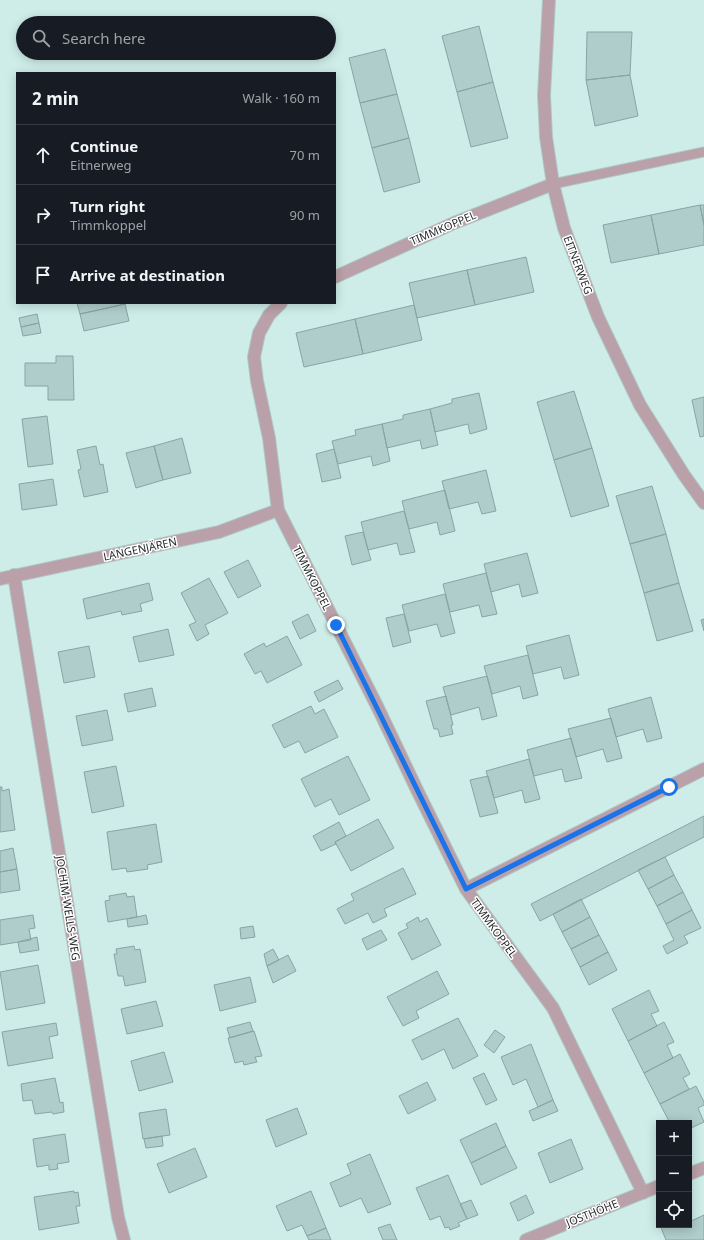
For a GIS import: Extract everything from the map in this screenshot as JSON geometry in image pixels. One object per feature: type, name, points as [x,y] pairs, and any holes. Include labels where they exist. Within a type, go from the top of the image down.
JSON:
[{"type":"street","name":"EITNERWEG","points":[[549,0],[544,95],[546,137],[552,184],[564,228],[598,317],[640,405],[684,475],[704,503]]},
{"type":"street","name":"TIMMKOPPEL","points":[[336,277],[454,223],[552,184]]},
{"type":"street","name":"TIMMKOPPEL","points":[[279,304],[268,315],[259,333],[254,357],[257,381],[269,438],[278,510],[378,708],[466,889],[552,1008],[642,1193]]},
{"type":"street","name":"LANGENJÄREN","points":[[0,579],[219,532],[278,510]]},
{"type":"street","name":"JOCHIM-WELLS-WEG","points":[[14,575],[117,1210],[124,1240]]},
{"type":"street","points":[[466,889],[704,769]]},
{"type":"street","points":[[692,1173],[704,1168]]},
{"type":"street","name":"JOSTHÖHE","points":[[526,1240],[656,1187]]},
{"type":"lane","points":[[552,184],[704,152]]},
{"type":"building","points":[[479,26],[493,82],[457,92],[442,36]]},
{"type":"building","points":[[587,32],[632,32],[630,75],[586,80]]},
{"type":"building","points":[[385,49],[397,94],[360,103],[349,58]]},
{"type":"building","points":[[630,75],[638,116],[595,126],[586,80]]},
{"type":"building","points":[[493,82],[508,138],[471,147],[457,92]]},
{"type":"building","points":[[397,94],[409,138],[372,148],[360,103]]},
{"type":"building","points":[[409,138],[420,182],[384,192],[372,148]]},
{"type":"building","points":[[700,205],[704,225],[704,245],[659,254],[651,215]]},
{"type":"building","points":[[700,205],[704,205],[704,225]]},
{"type":"building","points":[[651,215],[659,254],[611,263],[603,225]]},
{"type":"building","points":[[526,257],[534,292],[475,305],[467,270]]},
{"type":"building","points":[[467,270],[475,305],[417,318],[409,283]]},
{"type":"building","points":[[77,304],[125,304],[80,314]]},
{"type":"building","points":[[125,304],[129,321],[84,331],[80,314]]},
{"type":"building","points":[[414,305],[422,340],[363,354],[355,319]]},
{"type":"building","points":[[37,314],[39,323],[21,327],[19,318]]},
{"type":"building","points":[[355,319],[363,354],[304,367],[296,333]]},
{"type":"building","points":[[39,323],[41,333],[23,336],[21,327]]},
{"type":"building","points":[[56,356],[73,356],[74,400],[48,400],[48,386],[25,386],[25,363],[56,363]]},
{"type":"building","points":[[574,391],[592,448],[554,460],[537,402]]},
{"type":"building","points":[[479,393],[487,429],[470,434],[468,424],[435,432],[430,409],[452,403],[452,399]]},
{"type":"building","points":[[704,397],[704,436],[700,437],[692,400]]},
{"type":"building","points":[[430,409],[438,445],[422,449],[420,440],[387,448],[382,424],[403,419],[403,415]]},
{"type":"building","points":[[47,416],[53,464],[28,467],[22,419]]},
{"type":"building","points":[[382,424],[390,461],[373,466],[371,456],[338,464],[332,441],[356,435],[355,430]]},
{"type":"building","points":[[182,438],[191,473],[163,480],[154,446]]},
{"type":"building","points":[[96,446],[100,465],[103,464],[108,492],[84,497],[78,470],[81,469],[77,450]]},
{"type":"building","points":[[154,446],[163,480],[136,488],[126,453]]},
{"type":"building","points":[[592,448],[609,506],[571,517],[554,460]]},
{"type":"building","points":[[334,449],[341,478],[322,482],[316,454]]},
{"type":"building","points":[[486,470],[496,511],[482,514],[478,502],[449,509],[442,481]]},
{"type":"building","points":[[53,479],[57,505],[22,510],[19,484]]},
{"type":"building","points":[[652,486],[666,534],[630,544],[616,496]]},
{"type":"building","points":[[445,490],[455,531],[440,535],[437,522],[409,529],[402,501]]},
{"type":"building","points":[[404,511],[415,552],[400,555],[397,543],[368,550],[361,522]]},
{"type":"building","points":[[363,532],[371,560],[352,565],[345,536]]},
{"type":"building","points":[[666,534],[679,583],[644,593],[630,544]]},
{"type":"building","points":[[527,553],[538,593],[522,597],[519,584],[491,592],[484,564]]},
{"type":"building","points":[[248,560],[261,586],[238,598],[224,572]]},
{"type":"building","points":[[486,573],[497,614],[482,617],[479,605],[450,612],[443,584]]},
{"type":"building","points":[[209,578],[228,613],[205,625],[209,634],[197,641],[189,625],[196,622],[181,593]]},
{"type":"building","points":[[149,583],[153,600],[140,604],[142,611],[122,615],[121,611],[87,619],[83,599]]},
{"type":"building","points":[[679,583],[693,631],[657,641],[644,593]]},
{"type":"building","points":[[445,594],[455,633],[441,637],[437,624],[409,631],[402,605]]},
{"type":"building","points":[[308,614],[316,631],[300,639],[292,622]]},
{"type":"building","points":[[404,614],[411,642],[393,647],[386,618]]},
{"type":"building","points":[[704,619],[704,631],[701,620]]},
{"type":"building","points":[[168,629],[174,655],[139,662],[133,637]]},
{"type":"building","points":[[569,635],[579,675],[564,679],[561,667],[533,674],[526,646]]},
{"type":"building","points":[[287,636],[302,665],[267,683],[261,671],[255,674],[244,654],[264,643],[266,647]]},
{"type":"building","points":[[89,646],[95,677],[64,683],[58,652]]},
{"type":"building","points":[[528,655],[538,695],[523,699],[520,686],[492,694],[484,666]]},
{"type":"building","points":[[487,676],[497,716],[482,720],[479,707],[451,715],[443,687]]},
{"type":"building","points":[[338,680],[343,689],[319,702],[314,692]]},
{"type":"building","points":[[152,688],[156,706],[128,712],[124,694]]},
{"type":"building","points":[[446,696],[453,725],[451,725],[453,734],[440,737],[438,729],[434,729],[426,701]]},
{"type":"building","points":[[651,697],[662,738],[647,742],[643,729],[616,737],[608,709]]},
{"type":"building","points":[[311,706],[315,714],[324,709],[338,737],[305,753],[299,741],[284,748],[272,725]]},
{"type":"building","points":[[107,710],[113,740],[82,746],[76,716]]},
{"type":"building","points":[[611,718],[622,758],[607,762],[603,749],[576,757],[568,729]]},
{"type":"building","points":[[571,738],[582,778],[565,782],[562,769],[534,776],[527,750]]},
{"type":"building","points":[[348,756],[370,800],[339,815],[331,799],[315,807],[301,779]]},
{"type":"building","points":[[529,759],[540,799],[525,803],[522,790],[494,798],[486,771]]},
{"type":"building","points":[[116,766],[124,806],[92,813],[84,772]]},
{"type":"building","points":[[488,776],[498,813],[480,817],[470,780]]},
{"type":"building","points":[[0,787],[2,787],[2,791],[9,789],[15,830],[0,832]]},
{"type":"building","points":[[704,816],[704,837],[540,921],[531,904]]},
{"type":"building","points":[[378,819],[394,848],[351,871],[335,842]]},
{"type":"building","points":[[339,822],[346,836],[335,842],[336,844],[321,851],[313,836]]},
{"type":"building","points":[[156,824],[162,862],[147,865],[148,869],[127,872],[126,868],[112,870],[107,832]]},
{"type":"building","points":[[13,848],[17,869],[0,872],[0,851]]},
{"type":"building","points":[[665,857],[674,875],[648,889],[638,870]]},
{"type":"building","points":[[403,868],[416,894],[384,909],[387,916],[373,923],[368,913],[345,924],[337,909],[354,900],[351,894]]},
{"type":"building","points":[[17,869],[20,890],[0,893],[0,872]]},
{"type":"building","points":[[674,875],[683,892],[657,906],[648,889]]},
{"type":"building","points":[[683,892],[692,910],[666,924],[657,906]]},
{"type":"building","points":[[126,893],[127,897],[134,896],[137,917],[108,922],[105,901],[110,900],[109,896]]},
{"type":"building","points":[[581,899],[590,917],[562,932],[553,914]]},
{"type":"building","points":[[692,910],[701,928],[684,936],[688,943],[667,954],[663,946],[674,940],[666,924]]},
{"type":"building","points":[[33,915],[35,928],[29,929],[31,940],[0,945],[0,920]]},
{"type":"building","points":[[146,915],[148,924],[128,927],[127,919]]},
{"type":"building","points":[[418,917],[420,922],[427,918],[441,945],[412,960],[398,933],[408,928],[406,924]]},
{"type":"building","points":[[590,917],[599,935],[571,949],[562,932]]},
{"type":"building","points":[[253,926],[255,937],[241,939],[240,928]]},
{"type":"building","points":[[381,930],[387,940],[367,950],[362,939]]},
{"type":"building","points":[[599,935],[608,952],[580,967],[571,949]]},
{"type":"building","points":[[37,937],[39,950],[20,953],[18,942]]},
{"type":"building","points":[[134,946],[135,950],[140,949],[146,982],[125,986],[123,976],[118,976],[114,954],[117,954],[116,949]]},
{"type":"building","points":[[273,949],[279,960],[267,966],[264,954]]},
{"type":"building","points":[[608,952],[617,970],[589,985],[580,967]]},
{"type":"building","points":[[288,955],[296,971],[273,983],[267,966]]},
{"type":"building","points":[[38,965],[45,1003],[6,1010],[0,972]]},
{"type":"building","points":[[437,971],[449,994],[416,1011],[419,1018],[403,1026],[387,997]]},
{"type":"building","points":[[250,977],[256,1002],[220,1011],[214,985]]},
{"type":"building","points":[[649,990],[659,1011],[651,1014],[657,1026],[628,1041],[612,1009]]},
{"type":"building","points":[[156,1001],[163,1026],[127,1034],[121,1009]]},
{"type":"building","points":[[458,1018],[478,1056],[453,1069],[444,1049],[422,1060],[412,1040]]},
{"type":"building","points":[[250,1022],[253,1031],[230,1038],[227,1028]]},
{"type":"building","points":[[664,1022],[674,1042],[667,1045],[673,1058],[644,1073],[628,1041]]},
{"type":"building","points":[[56,1023],[58,1035],[49,1037],[53,1058],[8,1066],[2,1032]]},
{"type":"building","points":[[495,1030],[505,1037],[494,1053],[484,1045]]},
{"type":"building","points":[[254,1031],[262,1056],[255,1057],[257,1062],[244,1065],[243,1061],[235,1063],[228,1038]]},
{"type":"building","points":[[531,1044],[553,1100],[538,1107],[526,1079],[513,1085],[501,1057]]},
{"type":"building","points":[[164,1052],[173,1082],[139,1091],[131,1061]]},
{"type":"building","points":[[680,1054],[690,1074],[683,1078],[689,1089],[660,1104],[644,1073]]},
{"type":"building","points":[[484,1073],[497,1100],[486,1105],[473,1078]]},
{"type":"building","points":[[55,1078],[60,1103],[63,1102],[64,1112],[53,1114],[52,1112],[35,1114],[32,1100],[23,1101],[21,1084]]},
{"type":"building","points":[[427,1082],[436,1100],[408,1114],[399,1096]]},
{"type":"building","points":[[696,1086],[704,1102],[704,1105],[698,1108],[704,1122],[692,1128],[692,1120],[668,1120],[660,1104]]},
{"type":"building","points":[[553,1100],[558,1111],[533,1121],[529,1111]]},
{"type":"building","points":[[297,1108],[307,1134],[276,1147],[266,1120]]},
{"type":"building","points":[[166,1109],[170,1135],[143,1139],[139,1113]]},
{"type":"building","points":[[496,1123],[506,1146],[471,1163],[460,1140]]},
{"type":"building","points":[[65,1134],[69,1162],[57,1164],[58,1169],[49,1170],[49,1165],[37,1167],[33,1139]]},
{"type":"building","points":[[162,1136],[163,1146],[146,1148],[144,1139]]},
{"type":"building","points":[[571,1139],[583,1169],[550,1183],[538,1153]]},
{"type":"building","points":[[506,1146],[517,1168],[481,1185],[471,1163]]},
{"type":"building","points":[[195,1148],[207,1177],[169,1193],[157,1164]]},
{"type":"building","points":[[370,1154],[391,1204],[368,1213],[361,1198],[340,1207],[330,1183],[351,1174],[347,1164]]},
{"type":"building","points":[[448,1175],[467,1219],[458,1223],[460,1226],[450,1230],[449,1227],[445,1228],[440,1216],[430,1220],[416,1188]]},
{"type":"building","points":[[74,1191],[74,1193],[78,1192],[80,1206],[76,1206],[79,1223],[39,1230],[34,1197]]},
{"type":"building","points":[[311,1191],[326,1228],[307,1236],[302,1225],[287,1231],[276,1206]]},
{"type":"building","points":[[526,1195],[534,1213],[518,1221],[510,1203]]},
{"type":"building","points":[[471,1200],[478,1215],[467,1219],[460,1204]]},
{"type":"building","points":[[704,1215],[704,1240],[666,1240],[661,1228],[692,1228],[692,1221]]},
{"type":"building","points":[[390,1224],[397,1240],[383,1240],[378,1228]]},
{"type":"building","points":[[326,1228],[331,1240],[309,1240],[307,1236]]},
{"type":"route","points":[[336,625],[466,889],[669,787]]}]
